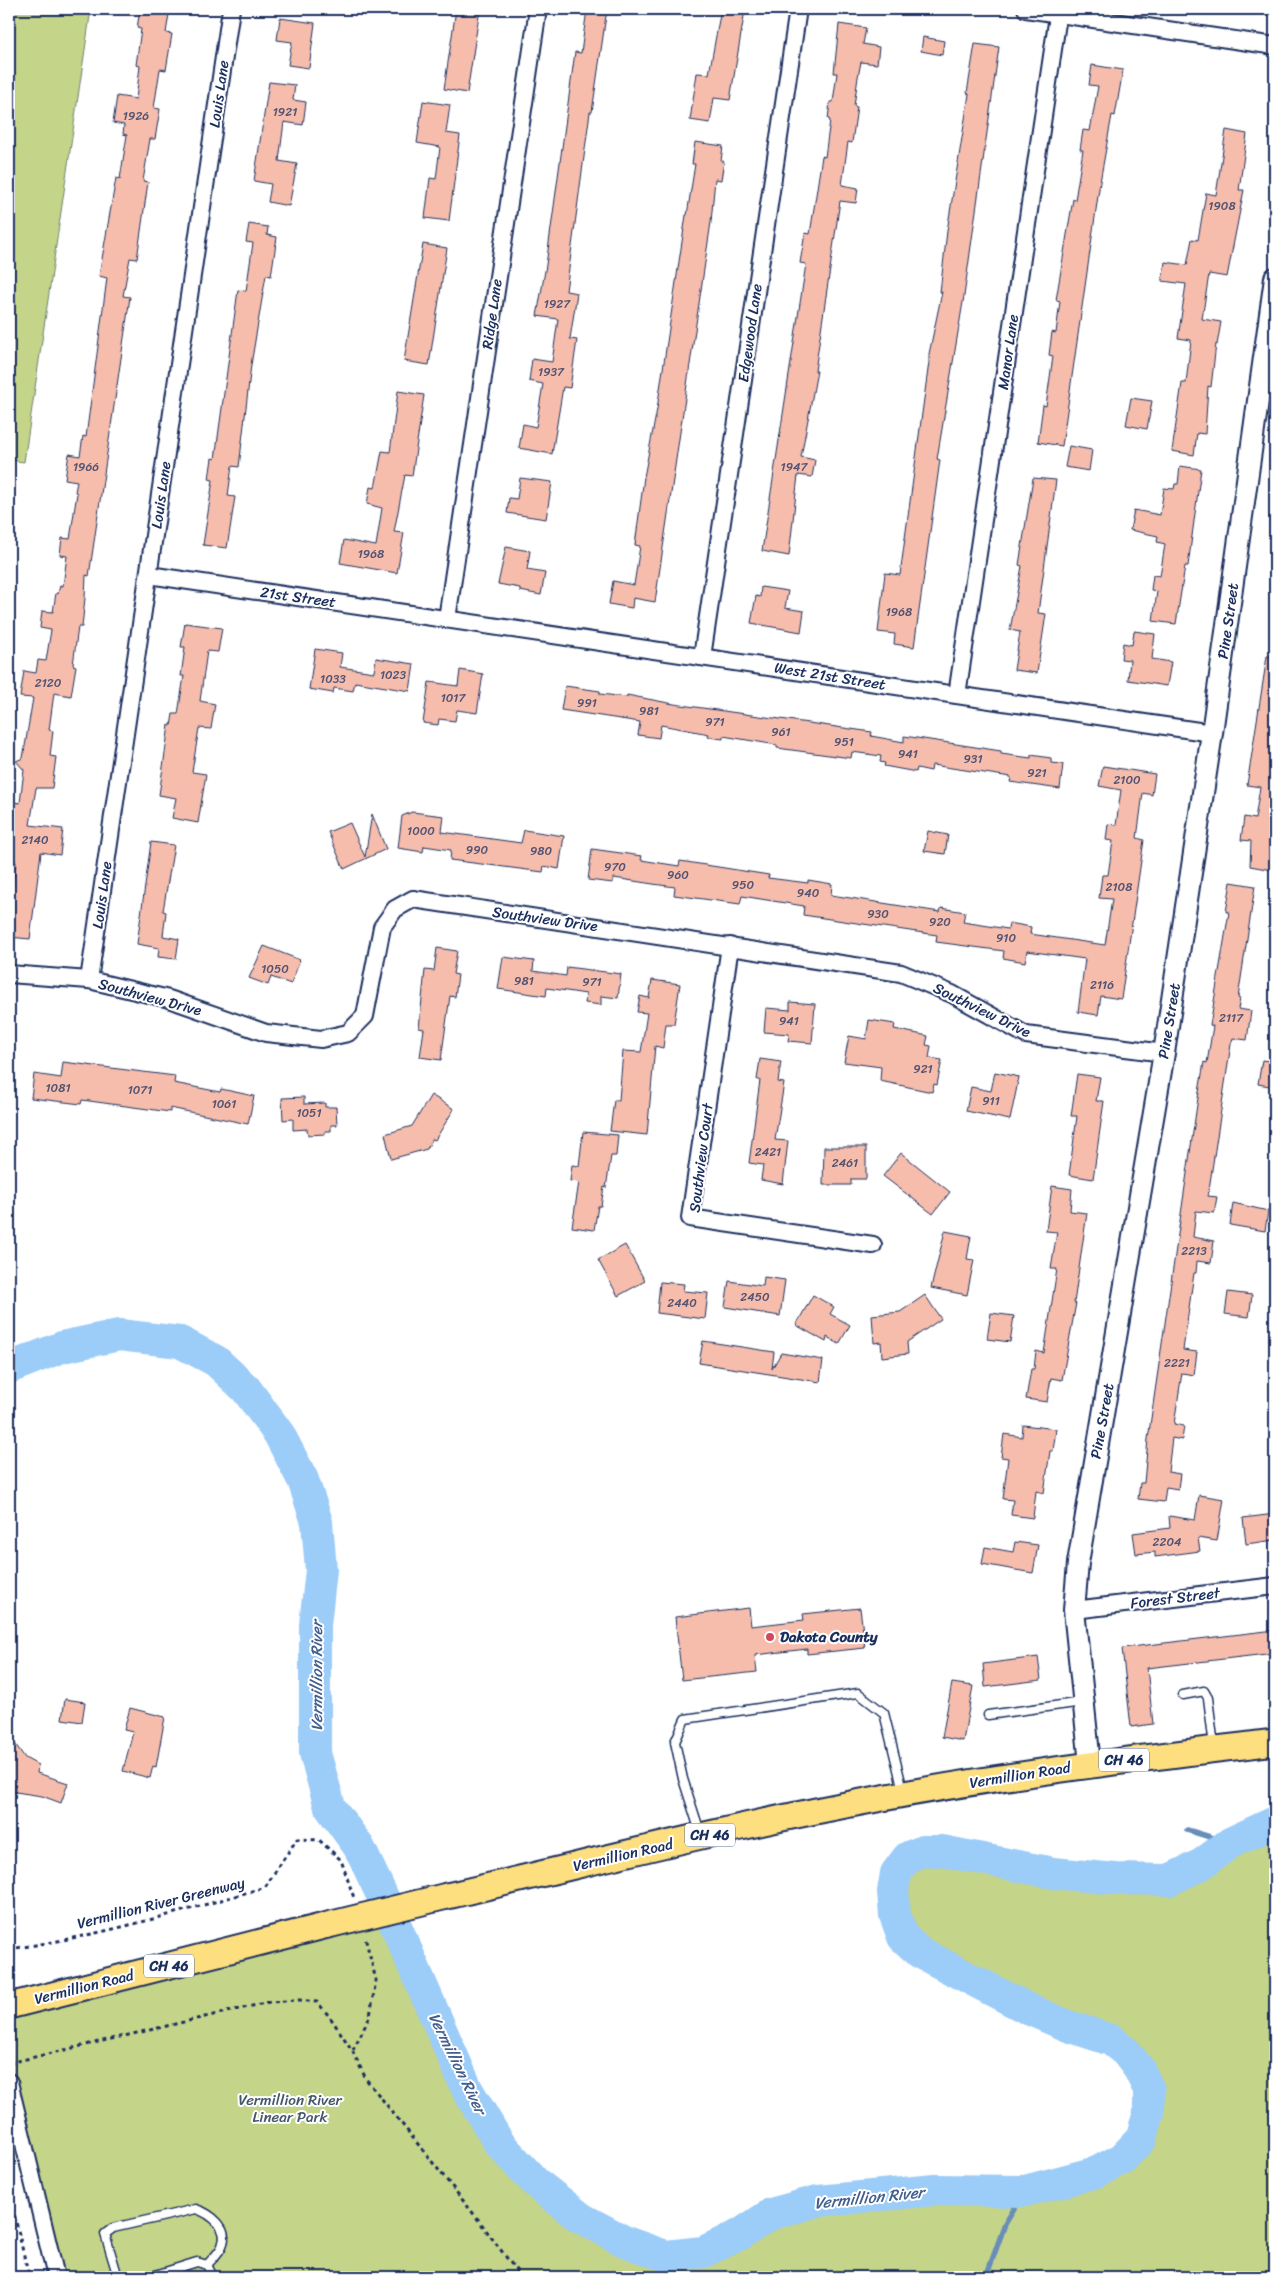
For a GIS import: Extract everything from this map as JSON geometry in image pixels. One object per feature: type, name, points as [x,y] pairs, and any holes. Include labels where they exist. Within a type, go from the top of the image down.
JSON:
[{"type":"main road","name":"Vermillion Road","points":[[9,2006],[447,1896],[701,1837],[904,1794],[1090,1764],[1275,1742]]},
{"type":"street","name":"Louis Lane","points":[[89,980],[231,9]]},
{"type":"street","name":"Ridge Lane","points":[[447,619],[538,9]]},
{"type":"street","name":"Edgewood Lane","points":[[702,657],[798,9]]},
{"type":"street","points":[[1026,9],[1058,11],[1275,46]]},
{"type":"street","name":"Manor Lane","points":[[957,695],[1058,11]]},
{"type":"street","name":"Pine Street","points":[[1090,1764],[1074,1610],[1078,1563],[1164,1053],[1212,733],[1275,278]]},
{"type":"street","name":"21st Street","points":[[149,575],[447,619]]},
{"type":"street","name":"West 21st Street","points":[[447,619],[1212,733]]},
{"type":"street","name":"Southview Drive","points":[[9,974],[89,980],[169,998],[266,1033],[321,1039],[348,1033],[365,1016],[382,927],[395,908],[413,899],[901,973],[952,994],[1026,1035],[1164,1053]]},
{"type":"street","name":"Southview Court","points":[[730,946],[690,1218],[873,1245]]},
{"type":"street","name":"Forest Street","points":[[1074,1610],[1275,1586]]},
{"type":"street","points":[[9,2082],[56,2277]]},
{"type":"lane","points":[[1183,1695],[1204,1691],[1208,1698],[1214,1750]]},
{"type":"lane","points":[[701,1837],[683,1779],[675,1742],[684,1719],[858,1694],[884,1713],[904,1794]]},
{"type":"lane","points":[[988,1715],[1084,1702]]},
{"type":"lane","points":[[118,2277],[105,2234],[113,2228],[196,2209],[210,2214],[223,2231],[222,2246],[207,2265]]},
{"type":"lane","points":[[149,2277],[196,2262],[207,2265],[214,2277]]},
{"type":"path","name":"Vermillion River Greenway","points":[[9,1948],[38,1945],[116,1928],[195,1908],[265,1887],[297,1839],[319,1840],[341,1860],[356,1908]]},
{"type":"path","points":[[352,2050],[370,2016],[376,1980],[364,1935]]},
{"type":"path","points":[[9,2063],[269,2002],[299,2000],[317,2002],[352,2050],[366,2079],[477,2218],[521,2277]]},
{"type":"path","points":[[9,2192],[30,2277]]},
{"type":"path","points":[[9,2225],[17,2225]]},
{"type":"green space","points":[[9,9],[91,9],[24,462],[9,460]]},
{"type":"green space","name":"Vermillion River Linear Park","points":[[1275,1822],[1275,2277],[56,2277],[9,2083],[9,2006],[389,1910],[467,2089],[499,2143],[536,2183],[581,2218],[626,2242],[666,2256],[703,2252],[741,2234],[771,2214],[818,2201],[935,2190],[1025,2191],[1097,2172],[1123,2158],[1141,2139],[1149,2113],[1149,2090],[1139,2069],[1126,2052],[1111,2040],[1068,2026],[1028,2009],[919,1952],[903,1937],[895,1915],[893,1892],[896,1873],[908,1857],[923,1851],[942,1851],[1053,1873],[1116,1879],[1169,1880],[1202,1864],[1230,1843]]},
{"type":"building","points":[[456,9],[480,9],[467,93],[444,89]]},
{"type":"building","points":[[587,9],[607,9],[592,112],[590,112],[566,291],[577,293],[570,339],[577,340],[570,388],[563,387],[552,454],[519,448],[523,424],[536,427],[543,384],[529,381],[532,359],[552,362],[558,319],[537,316],[546,265],[575,52],[581,53]]},
{"type":"building","points":[[721,9],[745,10],[730,100],[714,98],[710,123],[690,120],[697,73],[709,74]]},
{"type":"building","points":[[140,10],[169,14],[166,33],[172,34],[166,70],[160,69],[154,108],[160,109],[155,139],[150,139],[143,181],[148,182],[137,259],[130,258],[123,296],[130,297],[89,576],[86,575],[82,627],[78,627],[73,665],[76,666],[71,696],[54,693],[49,730],[53,731],[50,756],[56,757],[52,788],[36,788],[30,825],[63,829],[60,855],[41,852],[30,939],[9,937],[9,894],[12,894],[16,862],[9,861],[9,801],[20,803],[24,770],[16,761],[23,758],[33,698],[20,697],[24,671],[36,673],[38,660],[46,661],[51,630],[40,628],[42,611],[53,612],[56,593],[58,594],[60,585],[63,586],[67,556],[60,555],[62,538],[70,539],[77,493],[75,492],[77,481],[65,479],[69,454],[80,456],[83,436],[86,437],[107,278],[99,276],[116,178],[120,179],[127,135],[123,134],[124,125],[113,123],[117,96],[136,99],[140,66],[136,65],[141,29],[137,28]]},
{"type":"building","points":[[280,18],[315,23],[309,68],[288,65],[292,42],[277,40]]},
{"type":"building","points":[[839,24],[866,28],[863,44],[879,47],[877,64],[861,62],[858,77],[854,106],[857,107],[852,143],[848,142],[842,185],[858,188],[856,203],[840,201],[815,371],[817,371],[801,457],[815,460],[812,477],[798,475],[789,556],[762,551],[806,264],[800,263],[805,233],[810,234],[822,156],[825,157],[830,120],[828,119],[830,102],[833,102],[837,73],[834,73]]},
{"type":"building","points":[[923,37],[944,41],[942,55],[921,51]]},
{"type":"building","points":[[975,44],[999,47],[964,296],[937,459],[940,460],[914,647],[894,644],[895,634],[878,632],[885,573],[900,575],[929,354],[942,292],[940,292],[947,231]]},
{"type":"building","points":[[1092,65],[1123,70],[1115,116],[1112,115],[1100,182],[1062,446],[1038,442],[1043,405],[1046,406],[1053,356],[1049,355],[1052,332],[1056,333],[1060,301],[1056,300],[1083,150],[1080,150],[1083,130],[1090,131],[1098,86],[1089,85]]},
{"type":"building","points":[[269,82],[295,85],[293,100],[306,102],[303,125],[284,122],[279,161],[297,164],[289,206],[268,202],[271,184],[254,181]]},
{"type":"building","points":[[423,101],[450,105],[446,133],[460,135],[449,221],[425,218],[430,178],[436,179],[440,147],[417,143]]},
{"type":"building","points":[[1226,130],[1247,134],[1239,190],[1244,190],[1227,277],[1209,274],[1202,319],[1221,322],[1216,344],[1211,387],[1208,386],[1205,434],[1197,433],[1194,455],[1172,451],[1182,383],[1186,383],[1191,340],[1178,338],[1186,284],[1162,281],[1165,262],[1187,265],[1192,239],[1198,240],[1206,193],[1216,195]]},
{"type":"building","points":[[695,142],[723,146],[721,161],[724,161],[721,180],[715,179],[711,222],[655,602],[633,598],[632,608],[609,604],[613,581],[634,585],[640,546],[635,545],[644,477],[657,409],[695,164],[692,164]]},
{"type":"building","points":[[249,224],[268,227],[267,235],[277,237],[271,276],[266,275],[251,365],[239,467],[232,466],[228,496],[235,497],[227,548],[203,545],[213,480],[209,479],[212,458],[215,459],[238,290],[246,291],[253,243],[246,242]]},
{"type":"building","points":[[423,244],[447,248],[429,365],[404,361]]},
{"type":"building","points":[[398,391],[424,395],[412,476],[405,475],[394,532],[404,533],[397,573],[340,563],[344,540],[376,546],[382,508],[367,504],[370,487],[375,488],[382,451],[390,452]]},
{"type":"building","points":[[1131,398],[1152,401],[1147,429],[1126,425]]},
{"type":"building","points":[[1069,446],[1092,450],[1089,471],[1065,467]]},
{"type":"building","points":[[1180,466],[1201,469],[1188,566],[1185,566],[1176,624],[1153,621],[1157,591],[1151,590],[1153,575],[1160,576],[1165,544],[1157,542],[1158,536],[1130,530],[1134,510],[1160,515],[1164,488],[1174,489],[1175,484],[1178,484]]},
{"type":"building","points":[[520,478],[552,482],[546,519],[507,513],[509,498],[517,499]]},
{"type":"building","points":[[1033,478],[1056,480],[1038,613],[1046,614],[1037,673],[1014,670],[1020,632],[1010,630],[1022,566],[1019,565]]},
{"type":"building","points":[[506,547],[530,551],[527,570],[545,573],[541,595],[520,591],[520,588],[498,584]]},
{"type":"building","points":[[761,587],[788,591],[785,608],[804,611],[801,632],[751,623],[756,596],[760,597]]},
{"type":"building","points":[[185,623],[222,628],[218,652],[207,651],[200,701],[215,704],[211,729],[199,728],[192,772],[206,774],[198,823],[172,818],[176,798],[159,795],[169,725],[171,726],[173,714],[178,714],[184,676],[181,676],[185,647],[181,647]]},
{"type":"building","points":[[1134,631],[1155,634],[1152,659],[1171,662],[1167,686],[1128,680],[1130,660],[1121,659],[1123,643],[1132,645]]},
{"type":"building","points":[[315,649],[342,653],[340,667],[374,672],[376,658],[414,664],[410,691],[355,682],[353,691],[334,688],[333,693],[309,689]]},
{"type":"building","points":[[1267,656],[1275,657],[1275,851],[1272,870],[1250,866],[1251,841],[1241,840],[1244,817],[1255,819],[1260,787],[1247,785]]},
{"type":"building","points":[[460,670],[483,674],[477,713],[457,710],[455,721],[439,719],[438,725],[423,723],[429,682],[458,686]]},
{"type":"building","points":[[565,686],[600,691],[600,694],[627,697],[627,695],[674,704],[872,732],[871,736],[904,742],[904,736],[1001,751],[1001,754],[1031,758],[1031,755],[1051,758],[1051,763],[1063,764],[1060,789],[1010,782],[1011,777],[932,765],[931,771],[917,768],[916,772],[884,766],[885,763],[880,762],[881,756],[852,752],[851,758],[777,748],[777,745],[723,736],[723,739],[708,737],[709,734],[661,725],[659,738],[638,735],[640,722],[561,710]]},
{"type":"building","points":[[1103,766],[1155,774],[1152,795],[1143,793],[1137,838],[1144,840],[1121,999],[1101,996],[1098,1015],[1078,1012],[1085,959],[1027,951],[1025,962],[1003,958],[1004,951],[936,942],[937,935],[803,915],[804,906],[742,896],[740,904],[674,895],[675,887],[614,878],[613,883],[588,880],[592,849],[642,856],[641,860],[679,866],[680,861],[769,875],[768,878],[808,883],[808,880],[832,884],[831,895],[940,912],[941,908],[965,912],[963,922],[1008,929],[1009,923],[1031,927],[1030,934],[1105,945],[1112,899],[1099,898],[1102,875],[1108,875],[1113,841],[1106,840],[1108,824],[1116,825],[1121,790],[1099,786]]},
{"type":"building","points":[[412,812],[444,816],[442,832],[521,843],[524,830],[564,836],[559,869],[544,866],[543,872],[450,860],[451,850],[424,846],[423,852],[398,848],[402,816]]},
{"type":"building","points":[[372,814],[386,849],[344,869],[328,832],[350,823],[365,857]]},
{"type":"building","points":[[928,831],[948,835],[945,854],[924,851]]},
{"type":"building","points":[[151,842],[174,845],[163,911],[166,912],[163,936],[179,939],[176,959],[158,957],[159,948],[137,944]]},
{"type":"building","points":[[1231,882],[1255,886],[1238,998],[1240,999],[1238,1009],[1251,1011],[1247,1040],[1233,1038],[1231,1044],[1208,1196],[1217,1197],[1214,1213],[1196,1211],[1193,1237],[1214,1241],[1211,1263],[1197,1261],[1196,1273],[1194,1273],[1183,1350],[1197,1352],[1194,1375],[1182,1373],[1174,1424],[1184,1426],[1182,1440],[1172,1438],[1168,1472],[1180,1474],[1178,1489],[1166,1487],[1164,1502],[1138,1499],[1140,1483],[1144,1483],[1148,1439],[1198,1098],[1204,1062],[1207,1063],[1213,1026],[1210,1025],[1229,912],[1226,912]]},
{"type":"building","points":[[264,946],[300,960],[291,984],[271,977],[268,985],[249,978]]},
{"type":"building","points":[[437,948],[457,951],[453,974],[458,975],[455,997],[450,996],[441,1060],[420,1057],[424,1029],[419,1028],[425,970],[434,971]]},
{"type":"building","points":[[503,957],[534,961],[533,971],[566,976],[567,967],[621,974],[618,998],[601,996],[601,1005],[585,1003],[586,994],[547,988],[546,996],[498,989]]},
{"type":"building","points":[[652,980],[680,984],[674,1024],[666,1024],[663,1048],[655,1046],[647,1135],[610,1131],[614,1100],[619,1100],[623,1051],[641,1052],[647,1013],[637,1012],[640,996],[649,998]]},
{"type":"building","points":[[790,1002],[815,1004],[812,1043],[788,1041],[789,1034],[764,1032],[766,1008],[790,1010]]},
{"type":"building","points":[[869,1020],[895,1024],[894,1029],[928,1036],[926,1045],[931,1046],[929,1058],[942,1060],[937,1085],[934,1084],[932,1092],[880,1081],[881,1067],[844,1062],[849,1036],[866,1039]]},
{"type":"building","points":[[760,1059],[781,1062],[778,1082],[784,1083],[775,1140],[788,1141],[783,1184],[761,1180],[763,1165],[749,1163],[760,1080],[757,1080]]},
{"type":"building","points":[[1262,1060],[1275,1062],[1275,1087],[1258,1084]]},
{"type":"building","points":[[63,1062],[175,1076],[174,1083],[220,1092],[221,1089],[254,1096],[248,1124],[170,1108],[170,1112],[82,1100],[81,1104],[31,1098],[34,1074],[61,1078]]},
{"type":"building","points":[[995,1072],[1019,1077],[1010,1120],[966,1111],[971,1087],[991,1091]]},
{"type":"building","points":[[1077,1074],[1100,1077],[1096,1101],[1104,1101],[1093,1179],[1069,1175],[1077,1116],[1071,1116]]},
{"type":"building","points":[[431,1095],[454,1109],[435,1140],[432,1139],[427,1149],[391,1159],[385,1134],[412,1126]]},
{"type":"building","points":[[304,1097],[304,1104],[325,1103],[325,1107],[336,1107],[337,1125],[331,1125],[331,1131],[325,1131],[325,1134],[308,1135],[307,1129],[293,1130],[293,1119],[283,1120],[282,1098]]},
{"type":"building","points":[[583,1132],[618,1135],[616,1156],[611,1156],[606,1188],[604,1187],[601,1206],[598,1206],[594,1230],[572,1227],[579,1182],[570,1181],[572,1165],[579,1166]]},
{"type":"building","points":[[824,1147],[866,1147],[866,1179],[851,1179],[851,1185],[823,1185]]},
{"type":"building","points":[[901,1153],[950,1192],[933,1214],[883,1176]]},
{"type":"building","points":[[1052,1186],[1072,1189],[1070,1211],[1087,1213],[1074,1303],[1076,1303],[1062,1380],[1051,1378],[1047,1402],[1026,1399],[1031,1369],[1034,1369],[1036,1351],[1044,1353],[1057,1269],[1051,1269],[1057,1232],[1046,1231]]},
{"type":"building","points":[[1233,1203],[1268,1211],[1265,1231],[1230,1225]]},
{"type":"building","points":[[945,1231],[971,1236],[967,1259],[974,1260],[967,1295],[931,1288]]},
{"type":"building","points":[[625,1245],[645,1281],[618,1296],[598,1260]]},
{"type":"building","points":[[764,1277],[785,1280],[780,1316],[725,1307],[729,1281],[763,1286]]},
{"type":"building","points":[[660,1282],[684,1284],[683,1291],[708,1293],[705,1319],[657,1313]]},
{"type":"building","points":[[1228,1292],[1252,1295],[1249,1317],[1225,1314]]},
{"type":"building","points":[[813,1295],[834,1307],[830,1314],[850,1325],[839,1344],[827,1337],[826,1342],[796,1325]]},
{"type":"building","points":[[925,1295],[941,1319],[907,1342],[908,1354],[882,1357],[881,1342],[874,1343],[872,1315],[900,1312]]},
{"type":"building","points":[[991,1313],[1014,1316],[1010,1342],[987,1339]]},
{"type":"building","points":[[703,1341],[774,1352],[772,1369],[781,1353],[823,1360],[820,1382],[699,1363]]},
{"type":"building","points":[[1023,1425],[1056,1429],[1053,1451],[1050,1451],[1044,1493],[1036,1491],[1033,1518],[1011,1515],[1013,1500],[1003,1499],[1008,1458],[1001,1457],[1004,1434],[1022,1437]]},
{"type":"building","points":[[1199,1495],[1224,1499],[1217,1541],[1198,1538],[1200,1551],[1155,1557],[1155,1552],[1136,1554],[1133,1533],[1170,1528],[1169,1516],[1195,1520]]},
{"type":"building","points":[[1275,1514],[1275,1540],[1246,1544],[1243,1518]]},
{"type":"building","points":[[1015,1542],[1038,1545],[1033,1573],[982,1564],[985,1547],[1013,1552]]},
{"type":"building","name":"Dakota County","points":[[749,1608],[751,1626],[804,1620],[803,1614],[860,1608],[865,1648],[807,1654],[807,1649],[755,1655],[757,1672],[682,1680],[675,1617]]},
{"type":"building","points":[[1275,1630],[1275,1653],[1147,1668],[1153,1724],[1131,1727],[1122,1648]]},
{"type":"building","points":[[1038,1657],[1041,1680],[985,1687],[983,1664]]},
{"type":"building","points":[[952,1683],[973,1686],[963,1741],[942,1737]]},
{"type":"building","points":[[65,1699],[85,1702],[82,1722],[62,1719]]},
{"type":"building","points":[[130,1708],[165,1717],[156,1767],[153,1766],[150,1778],[123,1771],[133,1732],[124,1730]]},
{"type":"building","points":[[9,1735],[25,1758],[38,1765],[37,1773],[68,1783],[61,1803],[42,1796],[9,1791]]},
{"type":"waterway","name":"Vermillion River","points":[[9,1368],[62,1347],[119,1335],[180,1342],[216,1361],[246,1389],[279,1434],[303,1480],[317,1522],[321,1570],[315,1625],[315,1753],[330,1807],[359,1847],[389,1910],[467,2089],[499,2143],[536,2183],[581,2218],[626,2242],[666,2256],[703,2252],[741,2234],[771,2214],[818,2201],[935,2190],[1025,2191],[1097,2172],[1123,2158],[1141,2139],[1149,2113],[1149,2090],[1139,2069],[1126,2052],[1111,2040],[1068,2026],[1028,2009],[919,1952],[903,1937],[895,1915],[893,1892],[896,1873],[908,1857],[923,1851],[942,1851],[1053,1873],[1116,1879],[1169,1880],[1202,1864],[1230,1843],[1275,1822]]},
{"type":"waterway","points":[[1187,1830],[1230,1843]]},
{"type":"waterway","points":[[986,2277],[1005,2224],[1025,2191]]},
{"type":"place","name":"Dakota County","points":[[770,1637]]}]
